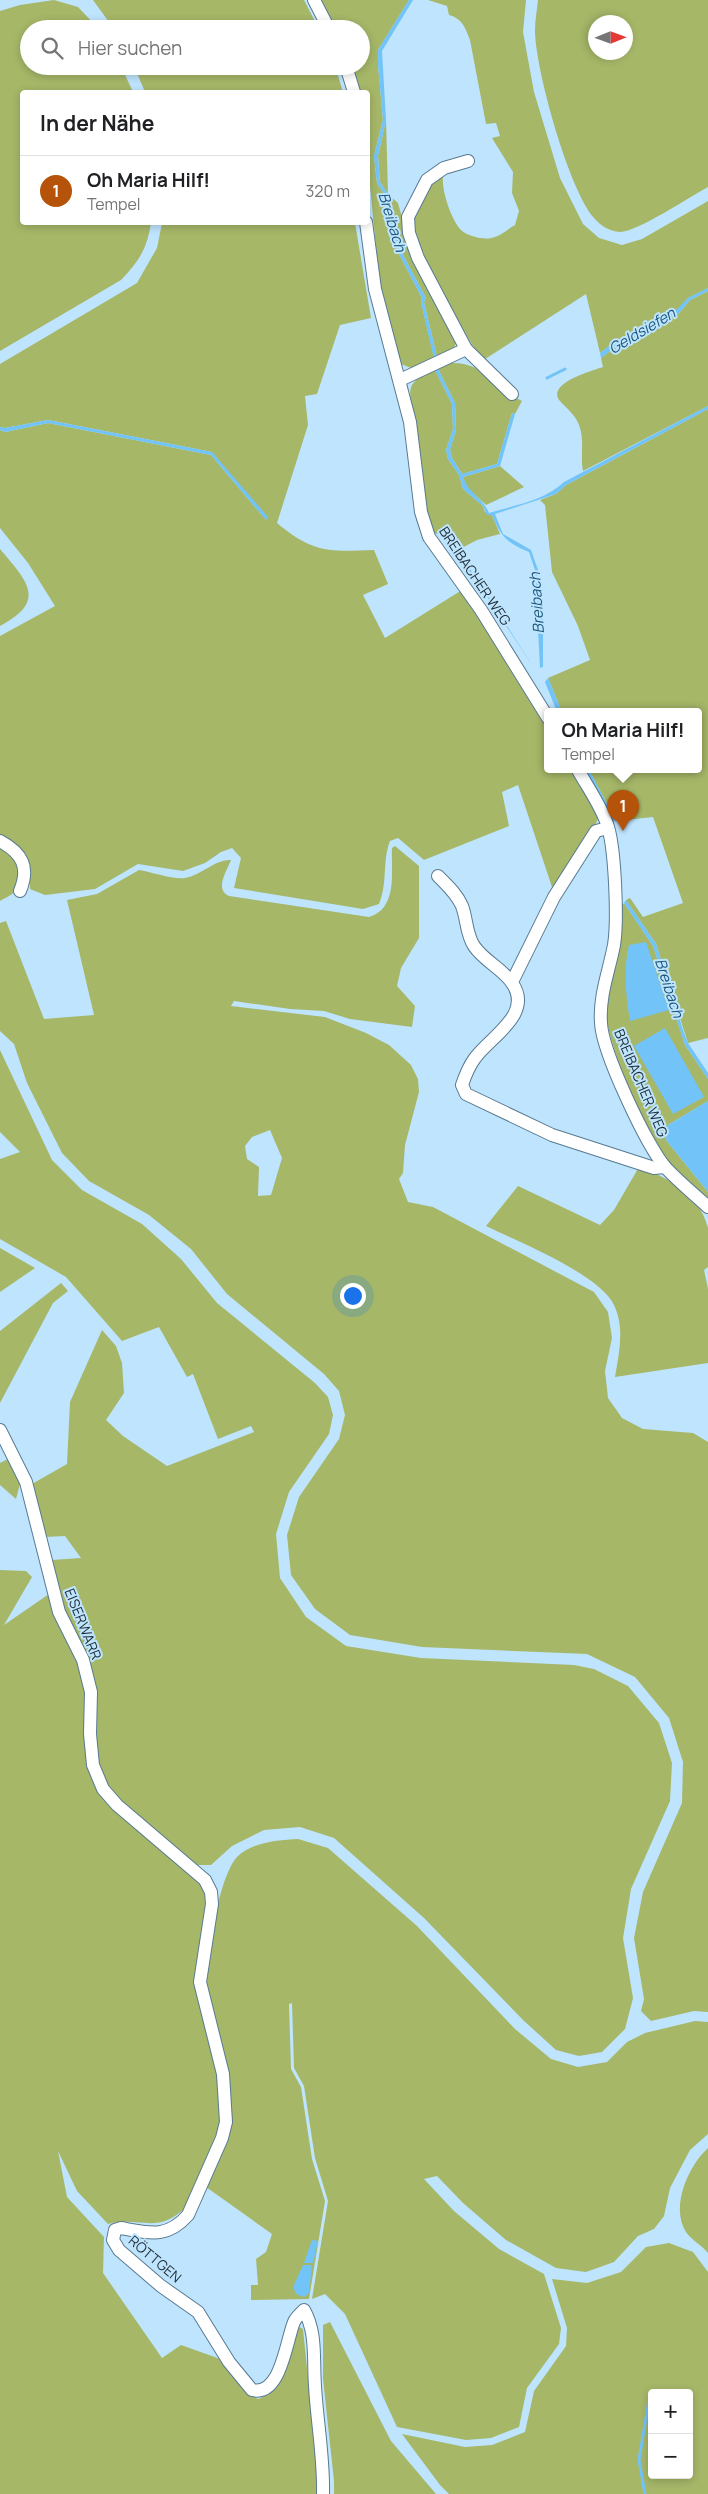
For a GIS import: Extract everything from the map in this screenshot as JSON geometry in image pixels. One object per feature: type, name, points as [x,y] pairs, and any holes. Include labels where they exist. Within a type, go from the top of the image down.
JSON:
[{"type":"street","points":[[314,0],[324,20]]},
{"type":"street","points":[[349,75],[353,90]]},
{"type":"street","points":[[468,161],[444,168],[427,180],[408,218],[409,233],[418,258],[466,350],[512,394]]},
{"type":"street","name":"BREIBACHER WEG","points":[[366,225],[375,290],[410,422],[421,512],[429,537],[482,610],[544,711]]},
{"type":"street","points":[[400,380],[466,350]]},
{"type":"street","name":"BREIBACHER WEG","points":[[580,773],[600,808],[608,828],[612,851],[615,931],[601,1008],[603,1037],[638,1118],[666,1167],[708,1207]]},
{"type":"street","points":[[512,982],[560,889],[596,832],[608,828]]},
{"type":"street","points":[[0,842],[14,850],[24,862],[25,874],[20,891]]},
{"type":"street","points":[[438,876],[451,889],[462,906],[470,939],[474,947],[512,982],[517,998],[515,1015],[475,1057],[462,1085],[466,1094],[573,1143],[654,1168],[666,1167]]},
{"type":"street","name":"EISERWARR","points":[[0,1430],[26,1482],[59,1612],[83,1660],[91,1692],[90,1734],[93,1765],[103,1789],[116,1805],[205,1880]]},
{"type":"street","name":"RÖTTGEN","points":[[205,1880],[211,1892],[212,1904],[200,1982],[223,2074],[226,2122],[195,2200],[188,2215],[180,2224],[158,2233],[120,2228],[115,2230],[113,2240],[119,2250],[161,2286],[184,2300],[198,2312],[229,2362],[252,2390],[261,2391],[270,2386],[281,2363],[295,2319],[304,2310],[312,2323],[314,2342],[314,2384],[324,2473],[323,2494]]},
{"type":"green space","points":[[54,0],[78,7],[90,20],[20,20],[20,75],[125,75],[132,90],[20,90],[20,225],[151,225],[141,254],[133,267],[121,280],[0,351],[0,11],[20,5]]},
{"type":"green space","points":[[93,0],[304,0],[314,20],[107,20]]},
{"type":"green space","points":[[320,0],[409,0],[378,50],[383,120],[374,156],[377,183],[385,195],[399,254],[422,298],[421,302],[433,353],[434,359],[411,368],[401,364],[380,287],[370,186],[370,90],[359,90],[355,75],[370,75],[370,20],[331,20]]},
{"type":"green space","points":[[428,0],[526,0],[523,32],[534,92],[560,178],[583,224],[599,238],[622,245],[642,239],[708,201],[708,288],[688,298],[677,310],[616,341],[600,353],[586,294],[482,361],[420,258],[411,221],[430,181],[444,172],[443,185],[450,211],[457,225],[467,234],[484,238],[497,236],[515,225],[519,211],[512,193],[513,172],[492,138],[500,136],[496,123],[486,124],[467,32],[460,21],[449,15],[447,6]]},
{"type":"green space","points":[[538,0],[708,0],[708,187],[639,226],[620,232],[602,226],[584,203],[564,156],[547,99],[537,48],[535,26]]},
{"type":"green space","points":[[138,75],[338,75],[342,90],[144,90]]},
{"type":"green space","points":[[386,120],[388,194],[380,182],[378,156]]},
{"type":"green space","points":[[388,194],[398,203],[407,236],[456,343],[454,348],[437,357],[424,302],[426,298],[402,253]]},
{"type":"green space","points":[[162,225],[355,225],[371,318],[340,325],[317,394],[305,396],[308,425],[277,523],[301,540],[322,548],[345,551],[374,550],[388,584],[363,595],[385,638],[462,590],[544,721],[544,773],[575,773],[597,811],[598,818],[594,829],[554,893],[518,785],[502,792],[509,826],[424,860],[398,838],[390,841],[386,856],[382,896],[379,904],[363,909],[234,888],[241,858],[232,848],[221,852],[205,863],[183,871],[138,864],[95,889],[45,895],[30,889],[30,865],[21,849],[0,836],[0,636],[55,606],[28,563],[0,528],[0,430],[5,432],[48,423],[211,455],[266,520],[212,452],[48,420],[5,428],[0,427],[0,364],[137,283],[157,248]]},
{"type":"green space","points":[[708,291],[708,406],[583,471],[581,431],[571,412],[560,401],[557,395],[559,389],[572,379],[603,367],[601,358],[618,345],[679,313],[690,300]]},
{"type":"green space","points":[[451,363],[463,364],[481,371],[512,396],[522,401],[515,414],[512,413],[497,464],[462,474],[452,458],[450,450],[456,430],[455,403],[438,369]]},
{"type":"green space","points":[[435,370],[452,404],[453,429],[446,450],[448,459],[459,475],[463,489],[483,506],[485,512],[492,515],[500,534],[477,540],[456,551],[443,534],[432,533],[426,505],[415,418],[410,397],[414,382]]},
{"type":"green space","points":[[708,409],[708,1038],[688,1043],[656,944],[626,900],[630,898],[643,917],[683,903],[653,817],[616,821],[591,773],[702,773],[702,708],[560,708],[548,678],[590,660],[578,626],[552,572],[545,505],[540,500],[556,494],[566,485]]},
{"type":"green space","points":[[500,466],[524,487],[486,505],[466,487],[463,477]]},
{"type":"green space","points":[[0,549],[25,581],[28,599],[24,608],[15,617],[0,626]]},
{"type":"green space","points":[[395,846],[419,866],[419,938],[401,968],[397,986],[415,1006],[412,1027],[350,1019],[324,1011],[290,1009],[234,1001],[231,1006],[325,1017],[366,1033],[389,1045],[411,1065],[418,1079],[419,1092],[405,1145],[403,1173],[399,1179],[408,1202],[433,1207],[594,1292],[608,1312],[612,1338],[605,1371],[608,1398],[622,1418],[643,1429],[693,1433],[708,1442],[708,2012],[694,2011],[651,2021],[641,2011],[644,1999],[634,1938],[643,1892],[682,1803],[683,1762],[669,1718],[635,1677],[587,1654],[422,1647],[350,1635],[315,1609],[291,1575],[287,1535],[299,1497],[339,1439],[345,1415],[339,1391],[324,1374],[227,1294],[191,1249],[149,1215],[89,1181],[62,1153],[27,1083],[14,1044],[0,1031],[0,923],[6,921],[44,1019],[94,1015],[67,900],[97,894],[139,870],[169,877],[185,878],[219,862],[231,860],[222,884],[222,889],[229,896],[369,917],[385,906],[389,898],[392,878],[392,848]],"holes":[[[270,1130],[282,1158],[271,1195],[258,1196],[259,1167],[247,1159],[245,1146],[252,1137]]]},
{"type":"green space","points":[[0,847],[16,860],[21,872],[21,879],[14,892],[0,901]]},
{"type":"green space","points":[[624,903],[653,946],[685,1045],[708,1079],[708,1101],[668,1125],[666,1140],[708,1192],[708,1200],[675,1171],[662,1155],[630,1091],[613,1044],[608,1025],[606,998],[620,908]]},
{"type":"green space","points":[[0,1050],[52,1160],[82,1190],[142,1224],[181,1259],[217,1303],[315,1383],[328,1397],[333,1415],[329,1434],[289,1492],[276,1534],[280,1578],[306,1617],[346,1646],[421,1658],[574,1665],[594,1669],[628,1686],[659,1723],[672,1763],[670,1801],[631,1889],[623,1938],[633,1998],[625,2029],[602,2052],[579,2056],[556,2050],[523,2020],[424,1918],[334,1838],[300,1827],[264,1830],[232,1846],[211,1865],[196,1865],[120,1802],[107,1786],[100,1767],[85,1654],[63,1606],[52,1560],[81,1558],[65,1536],[45,1537],[32,1484],[67,1464],[70,1402],[102,1330],[116,1346],[122,1363],[124,1393],[106,1420],[123,1436],[167,1466],[254,1432],[251,1426],[218,1439],[193,1374],[187,1377],[159,1327],[122,1341],[66,1277],[0,1239],[0,1159],[20,1152],[0,1132]]},
{"type":"green space","points":[[639,1167],[662,1177],[682,1189],[698,1205],[704,1216],[708,1228],[708,1267],[704,1270],[708,1289],[708,1363],[615,1377],[620,1332],[614,1305],[606,1293],[557,1260],[486,1226],[518,1186],[600,1225],[614,1210]]},
{"type":"green space","points":[[0,1248],[35,1268],[0,1292]]},
{"type":"green space","points":[[61,1283],[68,1291],[53,1303],[0,1403],[0,1331]]},
{"type":"green space","points":[[10,1458],[21,1480],[16,1499],[0,1485],[0,1463]]},
{"type":"green space","points":[[0,1570],[26,1571],[32,1577],[4,1625],[49,1594],[79,1663],[86,1692],[98,1788],[204,1885],[208,1898],[196,1979],[218,2077],[222,2121],[185,2208],[166,2221],[157,2223],[120,2222],[108,2224],[77,2191],[58,2151],[67,2197],[104,2237],[103,2273],[162,2358],[181,2345],[223,2360],[247,2393],[258,2399],[269,2394],[277,2383],[299,2327],[303,2329],[320,2494],[0,2494]]},
{"type":"green space","points":[[298,1839],[328,1848],[417,1926],[515,2029],[551,2059],[578,2067],[607,2062],[627,2042],[645,2033],[695,2021],[708,2022],[708,2134],[690,2150],[670,2188],[664,2216],[654,2229],[638,2236],[614,2262],[586,2272],[556,2268],[506,2240],[463,2203],[437,2176],[424,2179],[454,2211],[499,2249],[544,2274],[561,2328],[559,2344],[527,2388],[519,2427],[491,2438],[466,2440],[397,2427],[345,2314],[325,2294],[312,2299],[328,2201],[315,2158],[304,2086],[294,2068],[292,2003],[289,2004],[291,2069],[301,2087],[312,2159],[325,2201],[309,2299],[251,2300],[251,2285],[258,2285],[256,2259],[266,2252],[272,2234],[206,2187],[225,2145],[232,2123],[230,2089],[211,2009],[207,1980],[210,1943],[224,1882],[230,1867],[243,1852],[266,1843]]},
{"type":"green space","points":[[708,2148],[708,2253],[686,2232],[680,2211],[681,2199],[688,2176],[694,2165]]},
{"type":"green space","points":[[669,2243],[693,2252],[708,2272],[708,2494],[449,2494],[440,2485],[402,2434],[465,2447],[492,2445],[525,2432],[534,2391],[566,2346],[567,2328],[552,2279],[587,2283],[621,2272],[646,2247]]},
{"type":"green space","points":[[330,2322],[391,2441],[436,2494],[334,2494],[323,2379],[323,2325]]},
{"type":"water","name":"Breibach","points":[[409,0],[413,0],[382,51],[386,120],[378,156],[380,182],[388,194],[402,253],[426,298],[424,302],[437,357],[434,359],[421,302],[422,298],[399,254],[385,195],[377,183],[374,156],[383,120],[378,50]]},
{"type":"water","points":[[708,288],[708,291],[690,300],[679,313],[618,345],[601,358],[600,353],[616,341],[676,310],[688,298]]},
{"type":"water","name":"Breibach","points":[[438,369],[455,403],[456,430],[450,450],[452,458],[462,474],[497,464],[512,413],[515,414],[500,466],[463,477],[465,483],[483,503],[489,513],[529,502],[548,494],[564,482],[708,406],[708,409],[566,485],[556,494],[495,514],[503,534],[531,550],[538,570],[537,579],[543,614],[543,667],[540,668],[535,570],[529,552],[515,546],[502,534],[492,515],[487,515],[483,506],[463,489],[459,475],[448,459],[446,450],[453,429],[452,404],[435,370]]},
{"type":"water","points":[[48,420],[212,452],[268,517],[266,520],[211,455],[48,423],[5,432],[0,430],[0,427],[5,428]]},
{"type":"water","points":[[432,533],[443,534],[478,580],[535,670],[477,581],[442,535]]},
{"type":"water","points":[[548,678],[560,708],[555,708],[545,682]]},
{"type":"water","points":[[586,773],[591,773],[616,821],[611,823]]},
{"type":"water","name":"Breibach","points":[[626,900],[656,944],[684,1033],[688,1043],[708,1073],[708,1079],[685,1045],[653,946],[624,903]]},
{"type":"water","points":[[646,942],[669,1010],[630,1021],[626,983],[627,954],[629,945]]},
{"type":"water","points":[[665,1028],[704,1097],[673,1114],[634,1046]]},
{"type":"water","points":[[708,1101],[708,1192],[666,1140],[668,1125]]},
{"type":"water","points":[[312,2240],[318,2241],[313,2263],[304,2263]]},
{"type":"water","points":[[303,2265],[312,2265],[309,2293],[304,2297],[296,2294],[293,2287]]},
{"type":"waterway","name":"Geldsiefen","points":[[547,378],[565,369]]},
{"type":"waterway","points":[[645,2494],[639,2460],[648,2406]]},
{"type":"place","name":"Oh Maria Hilf!","points":[[623,831]]}]
